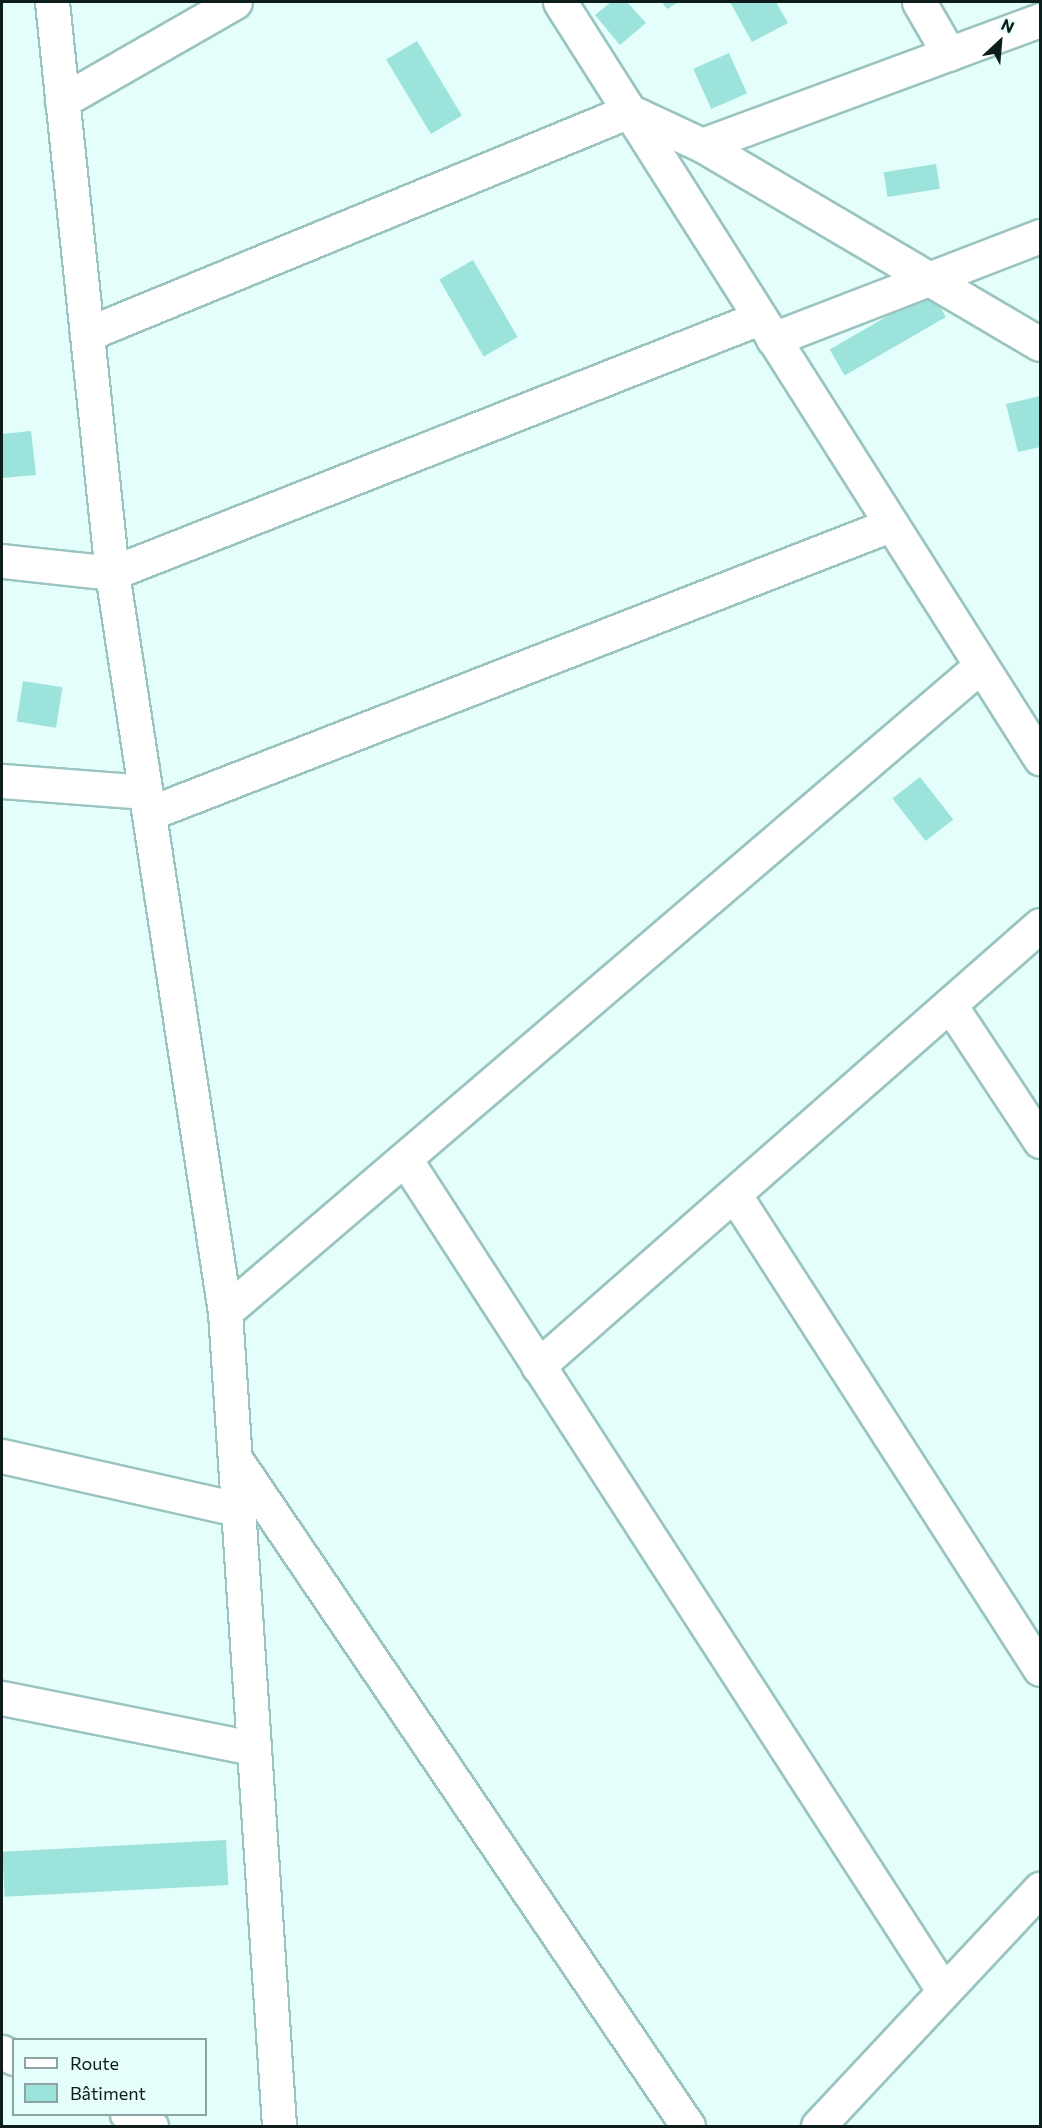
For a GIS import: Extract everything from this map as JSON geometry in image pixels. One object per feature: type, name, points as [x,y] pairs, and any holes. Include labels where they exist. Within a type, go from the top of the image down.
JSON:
[{"type":"street","points":[[52,2],[112,573],[225,1312],[279,2127]]},
{"type":"street","points":[[63,101],[235,2]]},
{"type":"street","points":[[560,2],[979,666],[1041,758]]},
{"type":"street","points":[[920,2],[949,54]]},
{"type":"street","points":[[702,145],[1041,20]]},
{"type":"street","points":[[87,334],[629,111],[702,145],[1041,344]]},
{"type":"street","points":[[2,561],[112,573],[766,328],[928,277],[1041,236]]},
{"type":"street","points":[[2,781],[148,802],[890,525]]},
{"type":"street","points":[[225,1312],[979,666]]},
{"type":"street","points":[[538,1366],[1041,925]]},
{"type":"street","points":[[950,1005],[1041,1142]]},
{"type":"street","points":[[405,1159],[943,1990]]},
{"type":"street","points":[[734,1194],[1041,1669]]},
{"type":"street","points":[[2,1456],[238,1509]]},
{"type":"street","points":[[236,1460],[688,2127]]},
{"type":"street","points":[[2,1698],[253,1748]]},
{"type":"street","points":[[818,2127],[943,1990],[1041,1889]]},
{"type":"street","points":[[129,2116],[151,2127]]},
{"type":"building","points":[[611,2],[627,2],[646,23],[620,45],[595,15]]},
{"type":"building","points":[[662,2],[679,2],[667,9]]},
{"type":"building","points":[[730,2],[776,2],[788,23],[752,42]]},
{"type":"building","points":[[417,41],[462,116],[431,134],[386,60]]},
{"type":"building","points":[[729,53],[747,93],[711,109],[693,69]]},
{"type":"building","points":[[936,164],[940,189],[888,197],[884,172]]},
{"type":"building","points":[[473,260],[518,337],[484,357],[439,280]]},
{"type":"building","points":[[931,291],[946,317],[845,375],[830,350]]},
{"type":"building","points":[[1040,396],[1040,447],[1018,452],[1006,404]]},
{"type":"building","points":[[31,431],[36,475],[2,478],[2,434]]},
{"type":"building","points":[[23,681],[63,687],[56,728],[17,721]]},
{"type":"building","points":[[920,777],[953,820],[926,841],[892,799]]},
{"type":"building","points":[[226,1840],[228,1885],[5,1897],[2,1852]]}]
